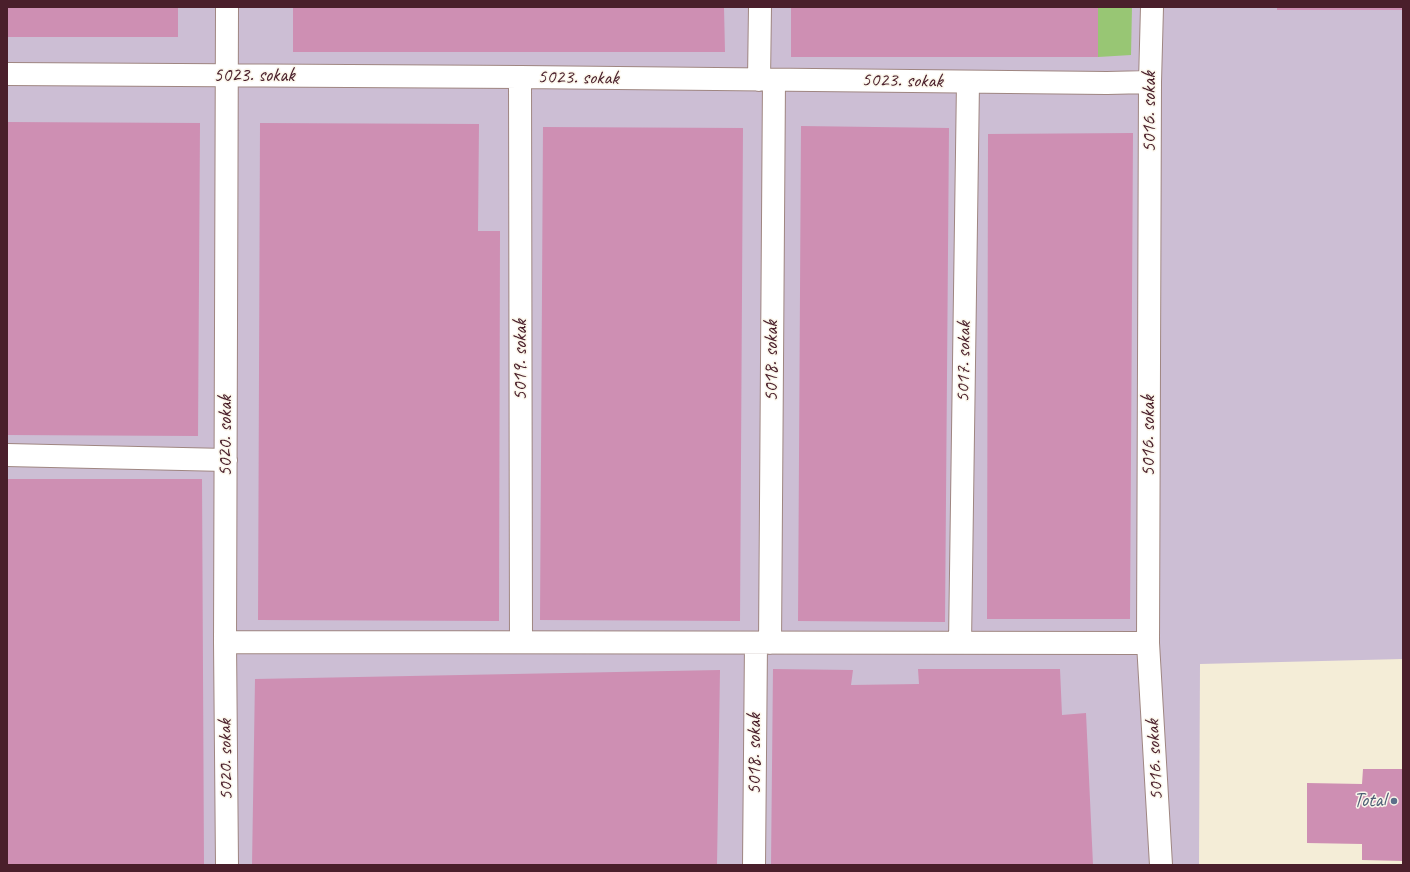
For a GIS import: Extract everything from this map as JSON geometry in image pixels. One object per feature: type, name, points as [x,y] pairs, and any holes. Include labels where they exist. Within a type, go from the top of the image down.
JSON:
[{"type":"street","name":"5020. sokak","points":[[227,7],[225,642],[227,865]]},
{"type":"street","name":"5018. sokak","points":[[754,865],[763,643],[766,80],[760,7]]},
{"type":"street","name":"5016. sokak","points":[[1152,7],[1150,82],[1148,643],[1161,865]]},
{"type":"street","name":"5023. sokak","points":[[7,74],[520,77],[968,82],[1150,82]]},
{"type":"street","name":"5019. sokak","points":[[520,77],[521,642]]},
{"type":"street","name":"5017. sokak","points":[[960,643],[968,82]]},
{"type":"street","points":[[7,456],[226,460]]},
{"type":"street","points":[[225,642],[1148,643]]},
{"type":"shaded area","points":[[7,7],[1403,7],[1403,659],[1200,664],[1199,865],[7,865]]},
{"type":"green space","points":[[1098,7],[1132,7],[1131,55],[1098,57]]},
{"type":"building","points":[[7,7],[178,7],[178,37],[7,37]]},
{"type":"building","points":[[293,7],[724,7],[725,52],[293,52]]},
{"type":"building","points":[[791,7],[1098,7],[1098,57],[791,57]]},
{"type":"building","points":[[1277,7],[1403,7],[1403,10],[1277,10]]},
{"type":"building","points":[[7,122],[200,123],[198,436],[7,435]]},
{"type":"building","points":[[260,123],[479,124],[478,231],[500,231],[499,621],[258,620]]},
{"type":"building","points":[[801,126],[949,128],[945,622],[798,621]]},
{"type":"building","points":[[543,127],[743,128],[740,621],[540,620]]},
{"type":"building","points":[[1133,133],[1130,619],[987,619],[988,134]]},
{"type":"building","points":[[7,479],[202,479],[204,865],[7,865]]},
{"type":"building","points":[[773,669],[853,670],[851,685],[919,684],[918,669],[1060,669],[1062,715],[1086,713],[1093,865],[771,865]]},
{"type":"building","points":[[720,670],[717,865],[252,865],[255,679]]},
{"type":"building","points":[[1363,769],[1403,769],[1403,861],[1362,860],[1362,844],[1307,843],[1307,783],[1362,784]]},
{"type":"place","name":"Total","points":[[1394,801]]}]
